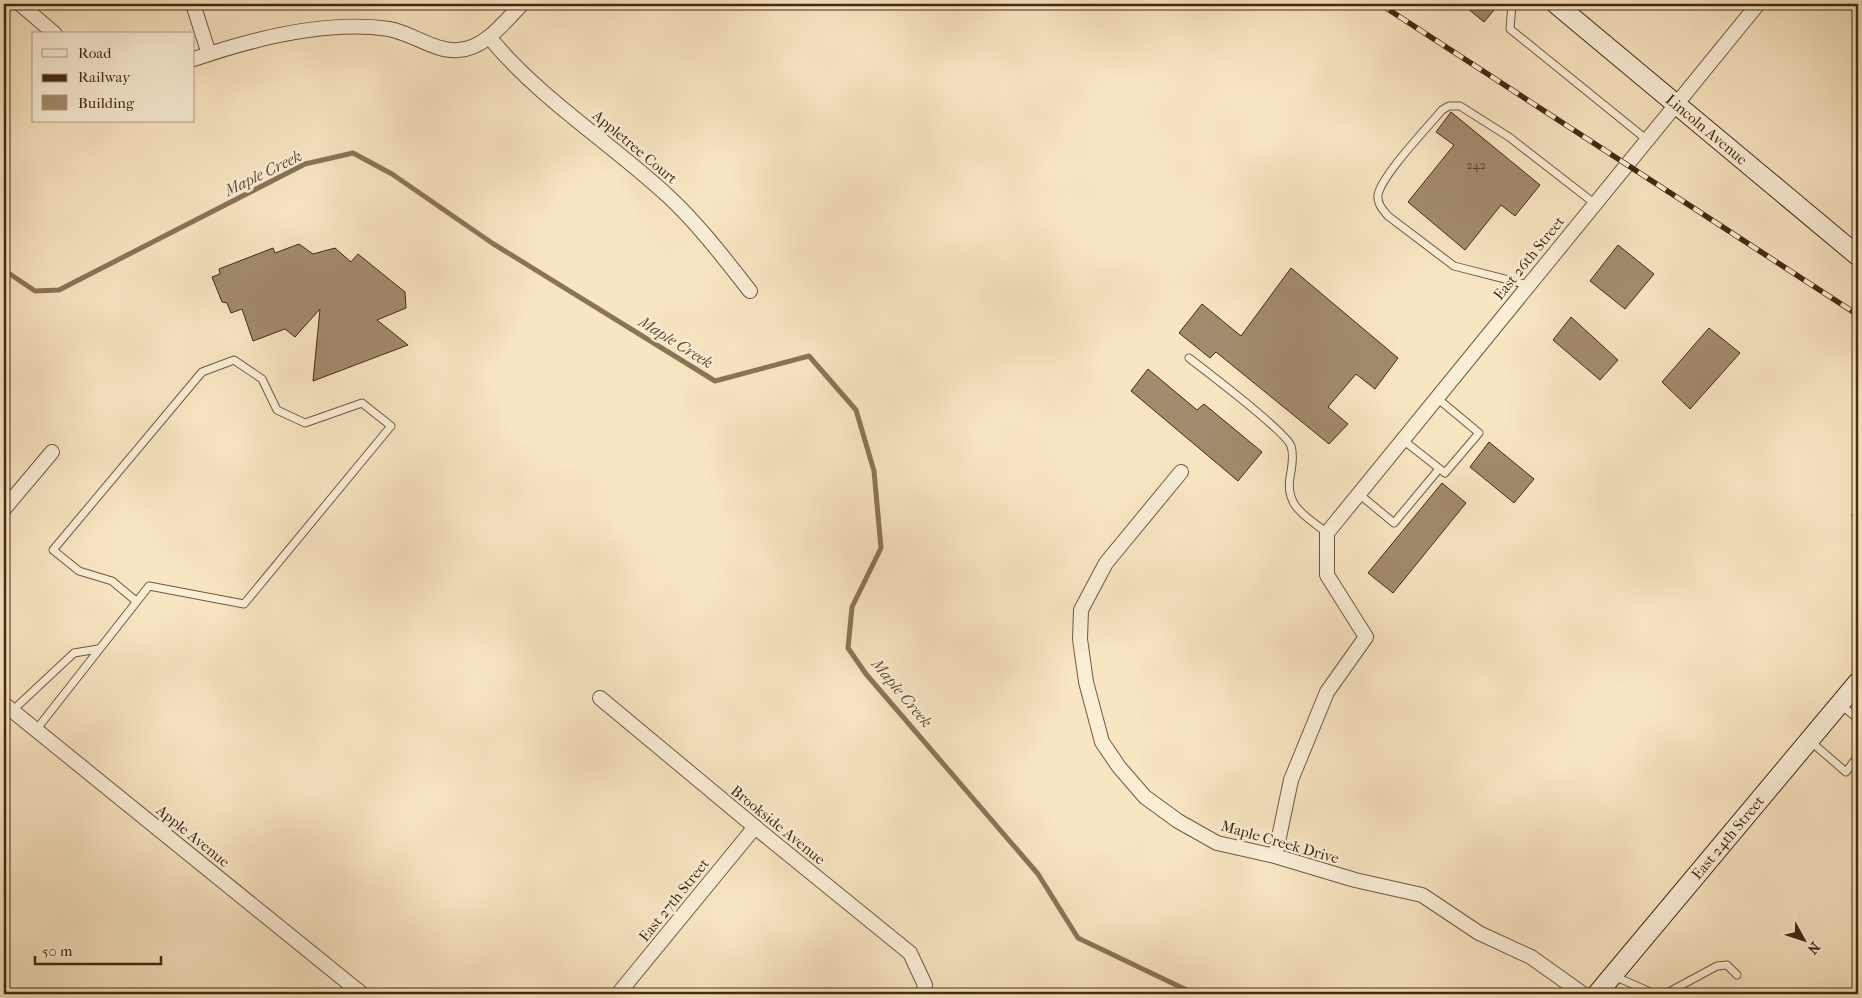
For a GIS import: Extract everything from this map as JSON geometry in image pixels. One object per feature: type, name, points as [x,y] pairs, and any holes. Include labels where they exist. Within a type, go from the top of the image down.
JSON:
[{"type":"street","points":[[20,4],[53,32]]},
{"type":"street","points":[[192,4],[209,54]]},
{"type":"street","points":[[195,59],[317,29],[356,27],[391,29],[443,48],[458,50],[472,46],[489,37],[522,4]]},
{"type":"street","name":"Lincoln Avenue","points":[[1556,4],[1858,256]]},
{"type":"street","name":"East 26th Street","points":[[1327,533],[1674,104],[1758,4]]},
{"type":"street","name":"Appletree Court","points":[[489,37],[512,64],[667,196],[703,231],[750,291]]},
{"type":"street","points":[[4,509],[52,452]]},
{"type":"street","name":"Maple Creek Drive","points":[[1181,472],[1106,563],[1081,610],[1080,639],[1086,682],[1102,742],[1145,797],[1178,821],[1217,844],[1275,856],[1355,880],[1422,896],[1479,933],[1531,957],[1583,994]]},
{"type":"street","points":[[1275,856],[1291,780],[1327,692],[1366,636],[1327,575],[1327,533]]},
{"type":"street","name":"East 24th Street","points":[[1597,994],[1858,682]]},
{"type":"street","name":"Brookside Avenue","points":[[600,698],[910,953],[924,990]]},
{"type":"street","name":"Apple Avenue","points":[[8,707],[362,994]]},
{"type":"street","name":"East 27th Street","points":[[618,994],[755,827]]},
{"type":"lane","points":[[1512,4],[1510,29],[1646,139]]},
{"type":"lane","points":[[1528,285],[1454,266],[1388,216],[1380,207],[1378,196],[1386,178],[1442,110],[1449,106],[1460,106],[1509,137],[1594,203]]},
{"type":"lane","points":[[1189,358],[1277,430],[1291,445],[1293,464],[1288,487],[1293,505],[1327,533]]},
{"type":"lane","points":[[36,730],[149,586],[244,604],[392,426],[362,403],[304,423],[277,410],[262,379],[234,360],[202,372],[53,550],[79,571],[112,581],[136,601]]},
{"type":"lane","points":[[1403,440],[1445,473],[1479,433],[1437,398]]},
{"type":"lane","points":[[1359,494],[1394,522],[1439,469]]},
{"type":"lane","points":[[8,707],[74,653],[98,649]]},
{"type":"lane","points":[[1840,704],[1858,719]]},
{"type":"lane","points":[[1809,741],[1846,772],[1858,756]]},
{"type":"lane","points":[[1665,994],[1717,966],[1727,965],[1737,975]]},
{"type":"lane","points":[[1613,975],[1655,994]]},
{"type":"building","points":[[1462,4],[1499,4],[1484,22]]},
{"type":"building","points":[[1451,112],[1540,185],[1515,216],[1501,205],[1465,250],[1408,202],[1454,145],[1436,132]]},
{"type":"building","points":[[299,244],[313,254],[335,248],[351,262],[358,254],[405,292],[406,308],[377,320],[408,345],[313,381],[320,309],[295,337],[285,329],[253,341],[242,309],[231,313],[227,303],[222,302],[212,277],[220,274],[219,269],[273,248],[275,253]]},
{"type":"building","points":[[1618,245],[1654,274],[1625,309],[1590,281]]},
{"type":"building","points":[[1291,268],[1398,358],[1375,389],[1356,374],[1328,407],[1348,424],[1329,444],[1216,352],[1210,358],[1179,333],[1202,304],[1241,336]]},
{"type":"building","points":[[1571,317],[1618,360],[1600,380],[1553,340]]},
{"type":"building","points":[[1709,328],[1740,353],[1690,409],[1662,382]]},
{"type":"building","points":[[1148,369],[1197,410],[1204,404],[1262,452],[1238,481],[1131,391]]},
{"type":"building","points":[[1489,442],[1534,479],[1514,503],[1470,467]]},
{"type":"building","points":[[1442,483],[1466,503],[1393,593],[1368,573]]},
{"type":"waterway","name":"Maple Creek","points":[[4,270],[35,291],[59,290],[305,164],[353,153],[392,174],[492,243],[715,381],[809,356],[856,410],[874,471],[881,548],[852,607],[848,648],[866,674],[1038,874],[1078,938],[1195,994]]},
{"type":"railway","points":[[1380,4],[1858,315]]}]
